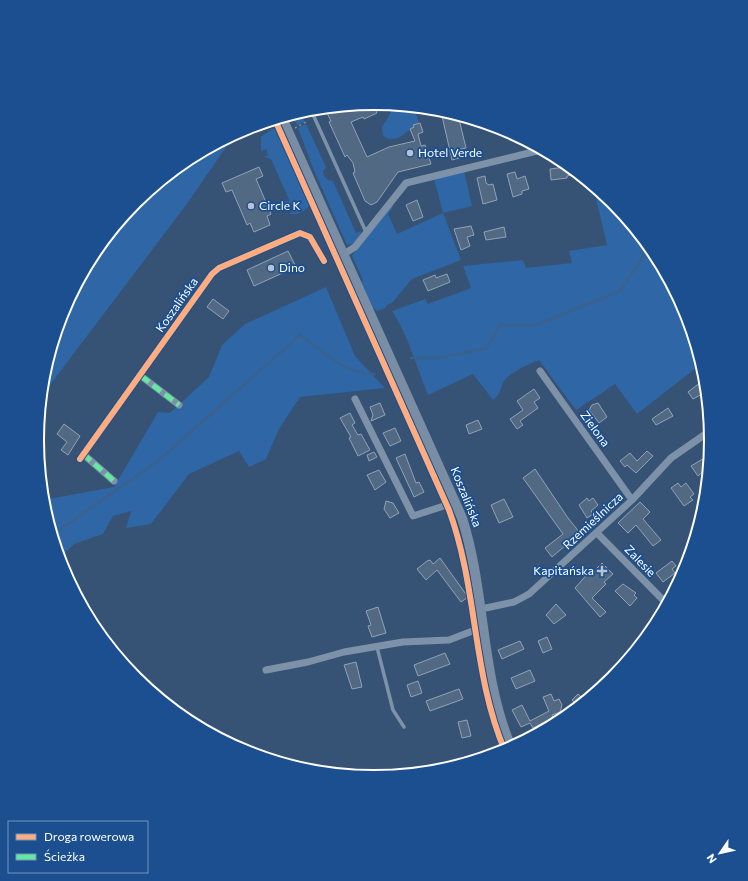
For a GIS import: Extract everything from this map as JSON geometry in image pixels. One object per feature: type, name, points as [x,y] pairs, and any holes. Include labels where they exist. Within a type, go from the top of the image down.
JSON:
[{"type":"main road","name":"Koszalińska","points":[[284,123],[456,502],[472,552],[495,701],[509,741]]},
{"type":"street","points":[[344,254],[355,247],[403,187],[411,181],[533,152]]},
{"type":"street","name":"Koszalińska","points":[[114,481],[81,457],[141,376],[212,274],[219,268],[300,233],[310,237],[324,261]]},
{"type":"street","name":"Zielona","points":[[540,371],[632,500]]},
{"type":"street","points":[[141,376],[179,405]]},
{"type":"street","points":[[355,399],[413,516],[456,502]]},
{"type":"street","name":"Rzemieślnicza","points":[[481,609],[514,602],[529,594],[632,500],[677,453],[704,435]]},
{"type":"street","name":"Zalesie","points":[[597,533],[663,600]]},
{"type":"street","points":[[266,670],[308,662],[344,652],[377,648],[403,642],[449,640],[484,627]]},
{"type":"lane","points":[[314,116],[367,233]]},
{"type":"lane","points":[[377,648],[393,710],[404,727]]},
{"type":"path","points":[[295,128],[306,122]]},
{"type":"shaded area","points":[[392,111],[416,113],[419,123],[413,125],[414,127],[400,137],[393,139],[383,136],[382,127]]},
{"type":"shaded area","points":[[304,119],[305,122],[297,125],[295,121]]},
{"type":"shaded area","points":[[306,124],[326,167],[323,171],[324,176],[328,180],[333,181],[356,233],[361,231],[360,236],[353,244],[347,245],[313,168],[298,128]]},
{"type":"shaded area","points":[[272,129],[278,129],[311,203],[304,210],[295,214],[289,213],[294,210],[291,203],[285,205],[283,200],[290,202],[271,159],[264,157],[268,155],[266,149],[261,151],[261,137]]},
{"type":"shaded area","points":[[227,145],[189,201],[48,387],[55,355],[69,314],[88,275],[112,240],[156,192],[191,166]]},
{"type":"shaded area","points":[[464,171],[472,206],[443,213],[434,179]]},
{"type":"shaded area","points":[[595,195],[636,240],[660,276],[679,314],[696,368],[637,414],[615,384],[576,410],[539,360],[510,375],[504,381],[499,393],[493,400],[473,374],[428,395],[408,341],[392,311],[425,299],[428,304],[471,288],[463,266],[523,260],[526,268],[572,263],[569,251],[607,245]]},
{"type":"shaded area","points":[[391,205],[393,207],[388,214],[397,234],[443,213],[461,260],[412,279],[392,303],[377,311],[373,308],[361,282],[363,280],[352,256],[354,253]]},
{"type":"shaded area","points":[[326,287],[355,356],[385,388],[300,397],[279,429],[266,459],[249,467],[239,451],[189,474],[151,524],[126,528],[131,511],[113,516],[103,534],[74,544],[64,554],[55,526],[49,499],[114,487],[158,412],[170,413],[209,377],[222,345],[245,324]]},
{"type":"shaded area","points":[[380,351],[382,351],[448,497],[447,500]]},
{"type":"building","name":"Hotel Verde","points":[[376,110],[377,113],[364,119],[363,117],[351,122],[367,157],[389,147],[415,141],[410,129],[414,127],[413,125],[420,123],[423,132],[418,134],[421,146],[425,145],[431,164],[398,172],[377,202],[371,205],[365,201],[353,173],[355,172],[353,163],[347,155],[345,157],[329,122],[331,121],[327,114]]},
{"type":"building","points":[[442,118],[460,122],[466,148],[457,150],[459,158],[452,160]]},
{"type":"building","points":[[259,167],[263,176],[256,179],[271,214],[267,216],[270,225],[254,232],[250,223],[247,225],[232,190],[226,192],[222,183]]},
{"type":"building","points":[[560,168],[570,175],[567,176],[567,178],[551,180],[550,169]]},
{"type":"building","points":[[515,172],[517,179],[525,176],[529,189],[522,191],[522,194],[513,197],[507,174]]},
{"type":"building","points":[[485,176],[486,183],[489,185],[493,184],[497,200],[483,204],[477,178]]},
{"type":"building","points":[[417,200],[423,217],[413,221],[406,205]]},
{"type":"building","points":[[471,226],[474,235],[467,237],[470,246],[461,250],[454,229]]},
{"type":"building","points":[[504,227],[506,237],[486,240],[484,232]]},
{"type":"building","name":"Dino","points":[[288,251],[296,267],[254,286],[247,270]]},
{"type":"building","points":[[447,274],[450,282],[428,291],[423,280],[435,275],[436,278]]},
{"type":"building","points":[[213,299],[229,311],[223,319],[207,307]]},
{"type":"building","points":[[699,383],[701,395],[693,399],[688,392]]},
{"type":"building","points":[[534,389],[540,398],[534,402],[538,408],[520,421],[523,425],[517,429],[510,419],[523,410],[517,401]]},
{"type":"building","points":[[380,403],[385,415],[371,421],[373,415],[370,407]]},
{"type":"building","points":[[598,403],[607,417],[599,423],[589,410],[592,405]]},
{"type":"building","points":[[668,408],[673,416],[656,425],[652,419]]},
{"type":"building","points":[[350,413],[355,423],[352,425],[358,435],[361,434],[370,450],[358,456],[349,438],[351,437],[340,418]]},
{"type":"building","points":[[478,420],[482,429],[469,434],[466,425]]},
{"type":"building","points":[[64,424],[80,436],[68,455],[61,450],[67,442],[57,434]]},
{"type":"building","points":[[395,428],[401,441],[390,446],[383,433]]},
{"type":"building","points":[[647,451],[653,456],[636,473],[627,465],[625,467],[620,461],[630,453],[637,461]]},
{"type":"building","points":[[374,452],[377,457],[369,461],[367,455]]},
{"type":"building","points":[[405,454],[416,483],[419,482],[424,492],[414,497],[396,458]]},
{"type":"building","points":[[703,459],[702,472],[698,476],[691,466]]},
{"type":"building","points":[[535,469],[580,533],[552,557],[545,548],[563,534],[523,478]]},
{"type":"building","points":[[379,470],[386,482],[375,490],[367,475]]},
{"type":"building","points":[[678,483],[681,487],[686,483],[694,494],[690,497],[693,500],[684,506],[671,488]]},
{"type":"building","points":[[587,498],[589,501],[593,498],[598,505],[591,511],[593,514],[587,518],[579,505]]},
{"type":"building","points":[[504,499],[513,517],[499,523],[491,505]]},
{"type":"building","points":[[386,501],[393,503],[399,513],[390,518],[384,509]]},
{"type":"building","points":[[640,502],[650,512],[643,519],[661,540],[653,546],[636,525],[628,533],[618,523]]},
{"type":"building","points":[[440,558],[468,597],[461,602],[437,570],[426,580],[417,569],[427,561],[430,560],[433,564]]},
{"type":"building","points":[[672,561],[676,566],[672,569],[675,573],[663,582],[656,573]]},
{"type":"building","points":[[602,563],[613,574],[604,582],[606,584],[592,598],[606,612],[600,617],[575,588],[591,570],[593,572]]},
{"type":"building","points":[[623,584],[636,593],[634,595],[637,598],[630,606],[615,591]]},
{"type":"building","points":[[556,604],[566,615],[554,624],[546,615]]},
{"type":"building","points":[[378,607],[386,633],[372,637],[368,626],[371,625],[366,611]]},
{"type":"building","points":[[547,637],[552,649],[543,653],[538,641]]},
{"type":"building","points":[[520,641],[524,649],[502,659],[498,650]]},
{"type":"building","points":[[445,653],[450,664],[418,676],[414,665]]},
{"type":"building","points":[[356,662],[362,687],[352,689],[344,665]]},
{"type":"building","points":[[530,670],[535,681],[516,689],[511,678]]},
{"type":"building","points":[[418,681],[422,693],[411,697],[407,685]]},
{"type":"building","points":[[459,689],[463,699],[430,711],[426,701]]},
{"type":"building","points":[[551,694],[554,701],[559,699],[562,705],[560,712],[552,715],[553,718],[533,728],[530,723],[521,727],[512,710],[522,705],[530,721],[549,711],[543,697]]},
{"type":"building","points":[[578,694],[581,697],[574,702],[572,700]]},
{"type":"building","points":[[467,720],[471,736],[462,738],[458,722]]},
{"type":"waterway","points":[[411,358],[439,358],[487,348],[500,325],[536,325],[620,291],[643,257],[643,250]]},
{"type":"waterway","points":[[57,532],[158,461],[300,335],[344,366],[364,373],[374,374]]},
{"type":"marked path","points":[[141,376],[179,405]]},
{"type":"marked path","points":[[83,454],[114,481]]},
{"type":"cycle path","points":[[277,125],[449,510],[465,570],[486,692],[494,722],[502,744]]},
{"type":"cycle path","points":[[80,459],[212,274],[219,268],[300,233],[310,237],[324,261]]},
{"type":"place","name":"Hotel Verde","points":[[410,153]]},
{"type":"place","name":"Circle K","points":[[251,206]]},
{"type":"place","name":"Dino","points":[[271,268]]},
{"type":"place","name":"Kapitańska","points":[[602,571]]}]
